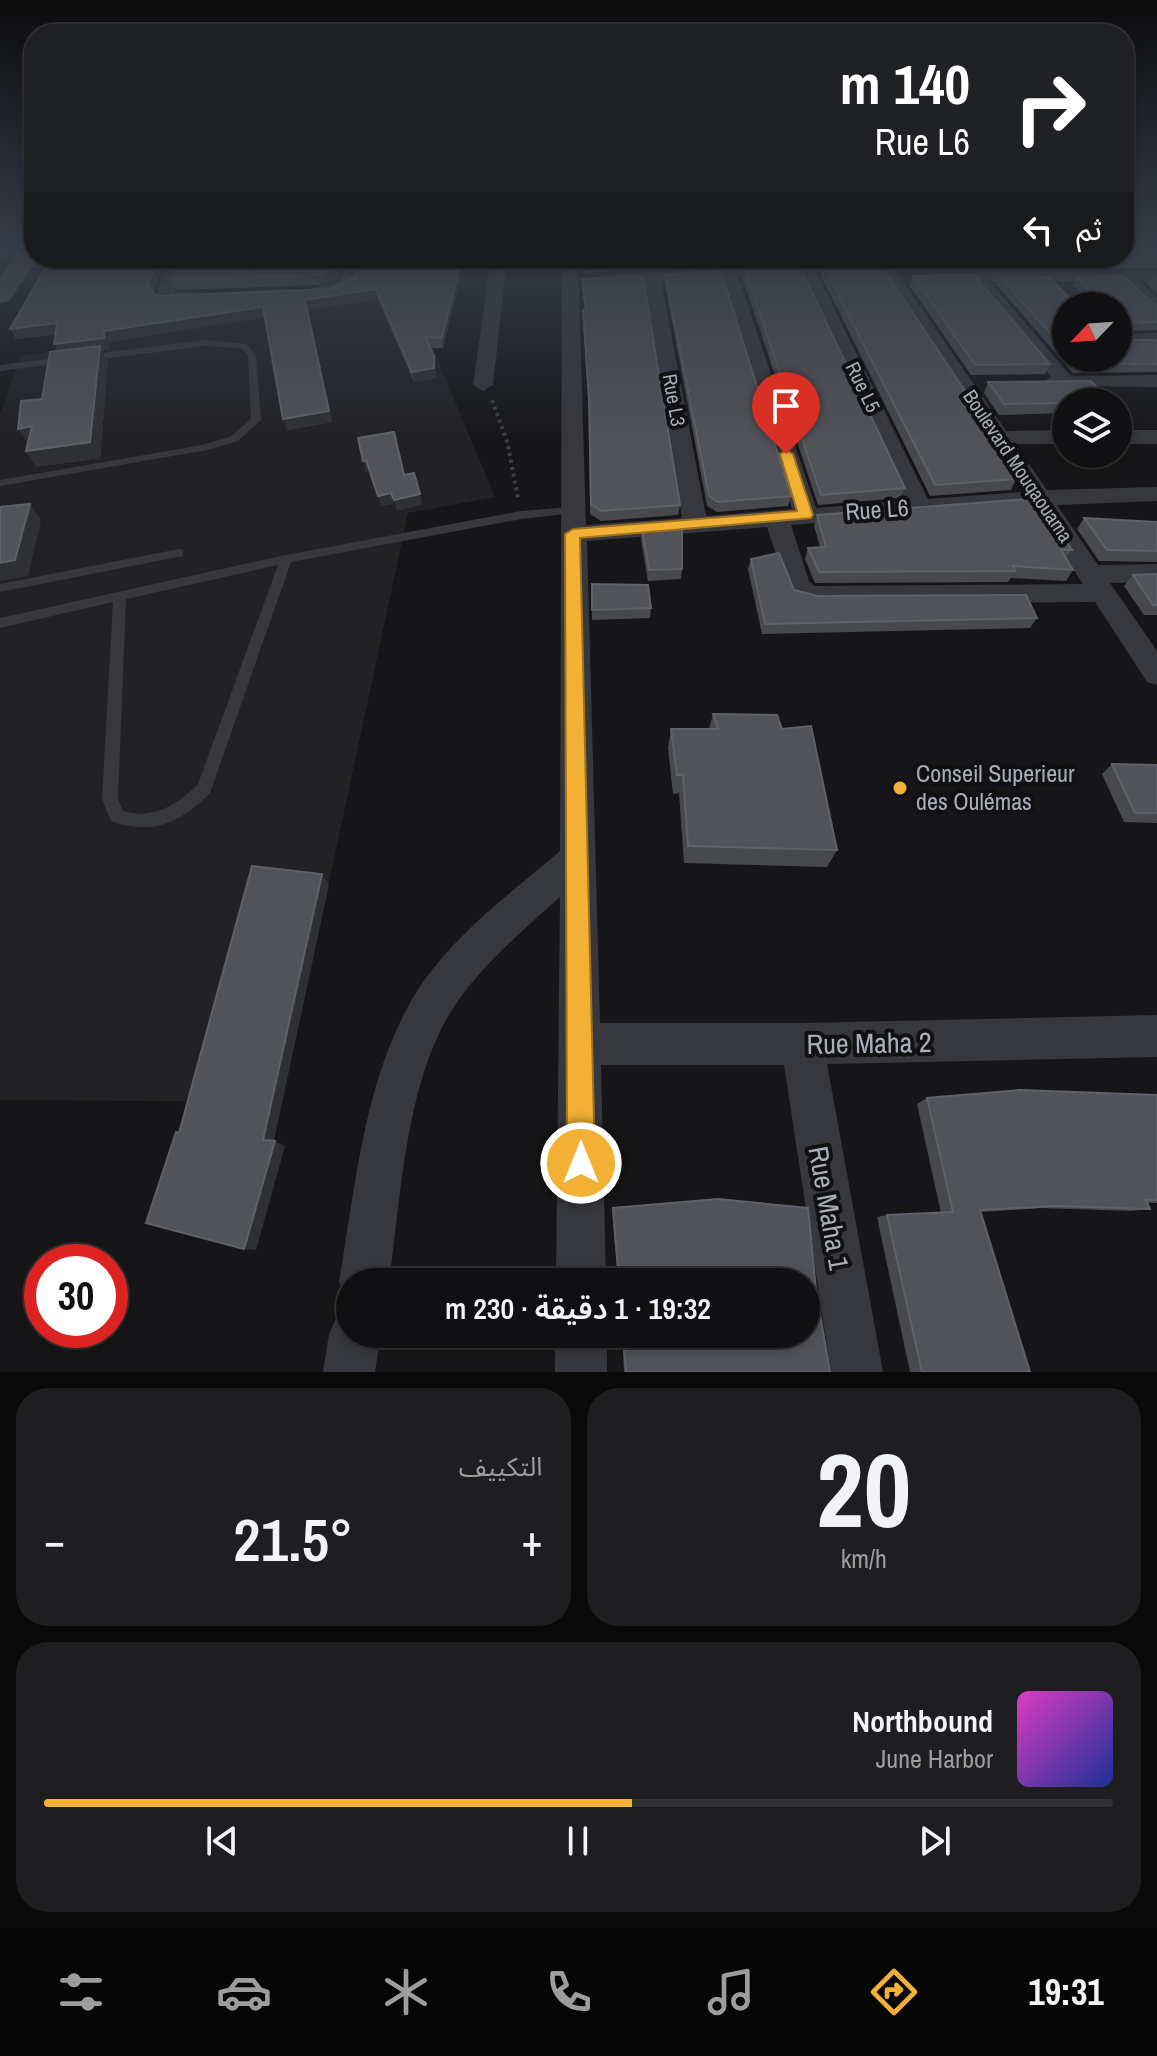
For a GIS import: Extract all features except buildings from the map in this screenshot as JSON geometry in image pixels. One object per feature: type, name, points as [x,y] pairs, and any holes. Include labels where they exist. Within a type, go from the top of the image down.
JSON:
[{"type":"street","points":[[483,385],[492,312]]},
{"type":"street","points":[[570,312],[579,857],[581,1268]]},
{"type":"street","name":"Rue L3","points":[[658,312],[695,523]]},
{"type":"street","points":[[742,312],[806,515]]},
{"type":"street","name":"Rue L5","points":[[827,312],[920,507]]},
{"type":"street","name":"Boulevard Mouqaouama","points":[[920,312],[1037,498],[1153,661]]},
{"type":"street","points":[[1007,312],[1066,382]]},
{"type":"street","points":[[1132,340],[1157,339]]},
{"type":"street","points":[[1032,341],[1052,340]]},
{"type":"street","points":[[1037,383],[1157,381]]},
{"type":"street","points":[[963,384],[992,383]]},
{"type":"street","points":[[998,438],[1052,437]]},
{"type":"street","points":[[1132,437],[1157,437]]},
{"type":"street","name":"Rue L6","points":[[572,522],[695,523],[1037,498],[1157,494]]},
{"type":"street","points":[[776,517],[797,584],[803,592],[814,595],[1096,583],[1157,573]]},
{"type":"street","points":[[366,1268],[392,1115],[413,1049],[435,1000],[473,953],[579,857]]},
{"type":"street","name":"Rue Maha 2","points":[[580,1044],[802,1044],[1157,1036]]},
{"type":"street","name":"Rue Maha 1","points":[[802,1044],[857,1372]]},
{"type":"street","points":[[349,1372],[353,1348]]},
{"type":"street","points":[[581,1348],[581,1372]]},
{"type":"lane","points":[[0,368],[229,343],[244,346],[252,355],[256,420],[234,439],[203,448],[0,483]]},
{"type":"lane","points":[[0,623],[286,559],[521,515],[572,522]]},
{"type":"lane","points":[[0,588],[179,553]]},
{"type":"lane","points":[[120,596],[110,799],[117,816],[133,823],[175,813],[191,803],[204,788],[286,559]]},
{"type":"path","points":[[483,385],[507,441],[521,515]]},
{"type":"shaded area","points":[[297,312],[418,312],[495,497],[408,513],[282,1102],[0,1100],[0,414],[21,356]]},
{"type":"place","name":"Conseil Superieur des Oulémas","points":[[900,788]]},
{"type":"route","points":[[581,1163],[573,534],[806,515],[786,454]]}]
